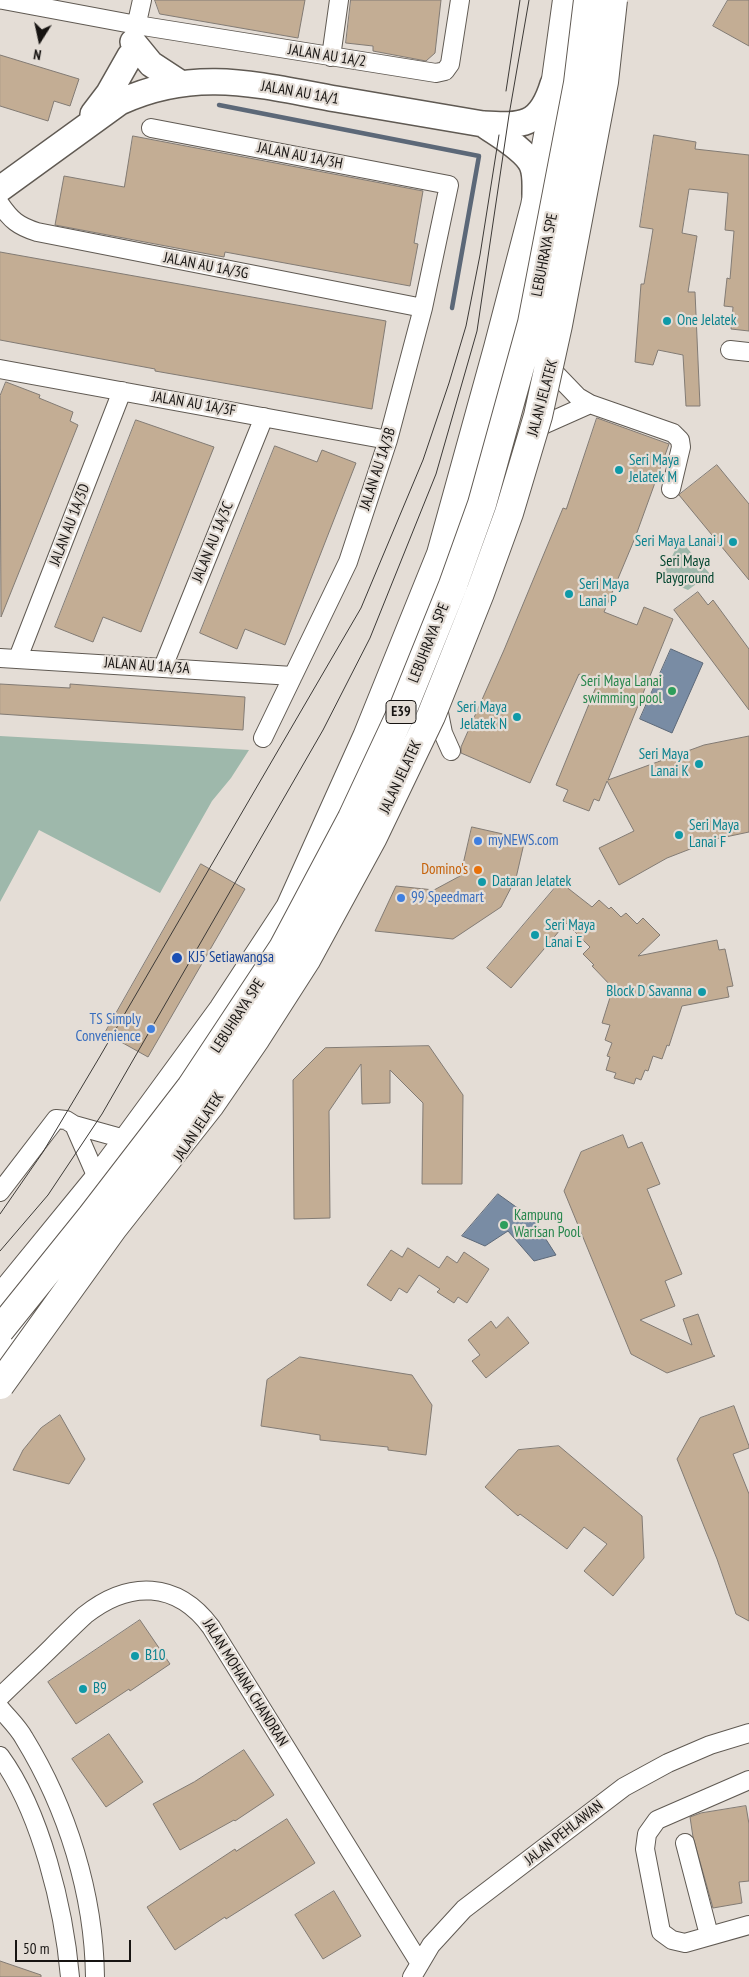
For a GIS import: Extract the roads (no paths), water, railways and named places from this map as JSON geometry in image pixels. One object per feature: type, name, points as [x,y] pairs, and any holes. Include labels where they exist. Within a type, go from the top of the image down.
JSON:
[{"type":"main road","points":[[0,1300],[98,1180],[128,1140],[223,1010],[290,908],[367,737],[441,554],[498,348],[535,206],[550,130],[567,0]]},
{"type":"main road","name":"LEBUHRAYA SPE","points":[[0,1330],[91,1217],[191,1087],[282,948],[352,818],[403,709],[453,585],[482,504],[532,323],[578,83],[588,0]]},
{"type":"main road","name":"LEBUHRAYA SPE","points":[[113,1228],[210,1105],[306,960],[373,838],[431,716],[480,593],[509,513],[538,416],[558,325],[604,82],[615,0]]},
{"type":"main road","name":"JALAN JELATEK","points":[[0,1371],[77,1291],[162,1185],[266,1025],[395,794],[415,750],[469,619],[511,506],[552,370],[603,103],[615,0]]},
{"type":"main road","points":[[550,130],[570,111],[588,104],[603,103]]},
{"type":"main road","points":[[0,1360],[113,1228]]},
{"type":"main road","points":[[0,1385],[113,1228]]},
{"type":"street","name":"JALAN AU 1A/2","points":[[3,0],[133,41],[331,57],[436,74],[445,71],[450,64],[460,0]]},
{"type":"street","points":[[120,102],[142,0]]},
{"type":"street","points":[[331,57],[339,0]]},
{"type":"street","points":[[133,41],[151,64],[180,83]]},
{"type":"street","points":[[84,126],[109,93],[133,41]]},
{"type":"street","name":"JALAN AU 1A/1","points":[[0,189],[84,126],[120,102],[142,92],[180,83],[235,82],[483,124],[514,125],[528,122],[548,100],[560,60]]},
{"type":"street","name":"JALAN AU 1A/1","points":[[483,124],[523,153],[532,164],[535,180],[535,206]]},
{"type":"street","name":"JALAN AU 1A/3H","points":[[151,128],[449,185]]},
{"type":"street","name":"JALAN AU 1A/3B","points":[[263,738],[348,562],[388,440],[423,308],[449,185]]},
{"type":"street","name":"JALAN AU 1A/3G","points":[[0,204],[20,227],[37,232],[423,308]]},
{"type":"street","points":[[730,350],[749,352]]},
{"type":"street","name":"JALAN AU 1A/3F","points":[[0,369],[388,440]]},
{"type":"street","points":[[552,370],[571,390],[596,406],[673,434],[680,440],[681,448],[671,489]]},
{"type":"street","name":"JALAN AU 1A/3D","points":[[18,658],[122,391]]},
{"type":"street","points":[[536,428],[596,406]]},
{"type":"street","name":"JALAN AU 1A/3C","points":[[162,667],[264,417]]},
{"type":"street","name":"JALAN AU 1A/3A","points":[[0,658],[293,676]]},
{"type":"street","points":[[0,1192],[56,1119],[66,1120],[74,1125],[128,1140]]},
{"type":"street","points":[[74,1125],[98,1180]]},
{"type":"street","name":"JALAN MOHANA CHANDRAN","points":[[0,1697],[85,1615],[108,1600],[126,1593],[143,1590],[163,1592],[179,1598],[202,1615],[211,1627],[416,1969]]},
{"type":"street","points":[[0,1708],[23,1736],[46,1778],[73,1847],[90,1919],[95,1977]]},
{"type":"street","name":"JALAN PEHLAWAN","points":[[416,1969],[431,1945],[464,1910],[624,1787],[668,1763],[710,1745],[749,1733]]},
{"type":"street","points":[[0,1756],[23,1797],[46,1856],[63,1929],[70,1977]]},
{"type":"street","points":[[749,1780],[657,1820],[648,1834],[645,1849],[661,1932],[672,1940],[685,1943],[749,1925]]},
{"type":"street","points":[[685,1844],[709,1935]]},
{"type":"water","name":"Seri Maya Lanai swimming pool","points":[[671,649],[703,663],[672,733],[640,719]]},
{"type":"water","name":"Kampung Warisan Pool","points":[[498,1194],[533,1219],[556,1255],[534,1261],[508,1231],[485,1246],[462,1236]]},
{"type":"waterway","points":[[219,105],[479,156],[452,308]]},
{"type":"tram line","points":[[506,91],[520,0]]},
{"type":"tram line","points":[[0,1251],[48,1195],[102,1114],[323,730],[370,638],[436,474],[477,331],[509,115],[529,0]]},
{"type":"tram line","points":[[0,1214],[43,1152],[99,1058],[361,608],[423,460],[466,326],[480,255],[499,135]]},
{"type":"place","name":"One Jelatek","points":[[667,321]]},
{"type":"place","name":"Seri Maya Jelatek M","points":[[619,470]]},
{"type":"place","name":"Seri Maya Lanai J","points":[[733,542]]},
{"type":"place","name":"Seri Maya Lanai P","points":[[569,594]]},
{"type":"place","name":"Seri Maya Lanai swimming pool","points":[[672,691]]},
{"type":"place","name":"Seri Maya Jelatek N","points":[[517,717]]},
{"type":"place","name":"Seri Maya Lanai K","points":[[699,764]]},
{"type":"place","name":"Seri Maya Lanai F","points":[[679,835]]},
{"type":"place","name":"myNEWS.com","points":[[478,841]]},
{"type":"place","name":"Domino's","points":[[478,870]]},
{"type":"place","name":"Dataran Jelatek","points":[[482,882]]},
{"type":"place","name":"99 Speedmart","points":[[401,898]]},
{"type":"place","name":"Seri Maya Lanai E","points":[[535,935]]},
{"type":"place","name":"KJ5 Setiawangsa","points":[[177,958]]},
{"type":"place","name":"Block D Savanna","points":[[702,992]]},
{"type":"place","name":"TS Simply Convenience","points":[[151,1029]]},
{"type":"place","name":"Kampung Warisan Pool","points":[[504,1225]]},
{"type":"place","name":"B10","points":[[135,1656]]},
{"type":"place","name":"B9","points":[[83,1689]]},
{"type":"park label","name":"Seri Maya Playground","points":[[685,570]]}]
